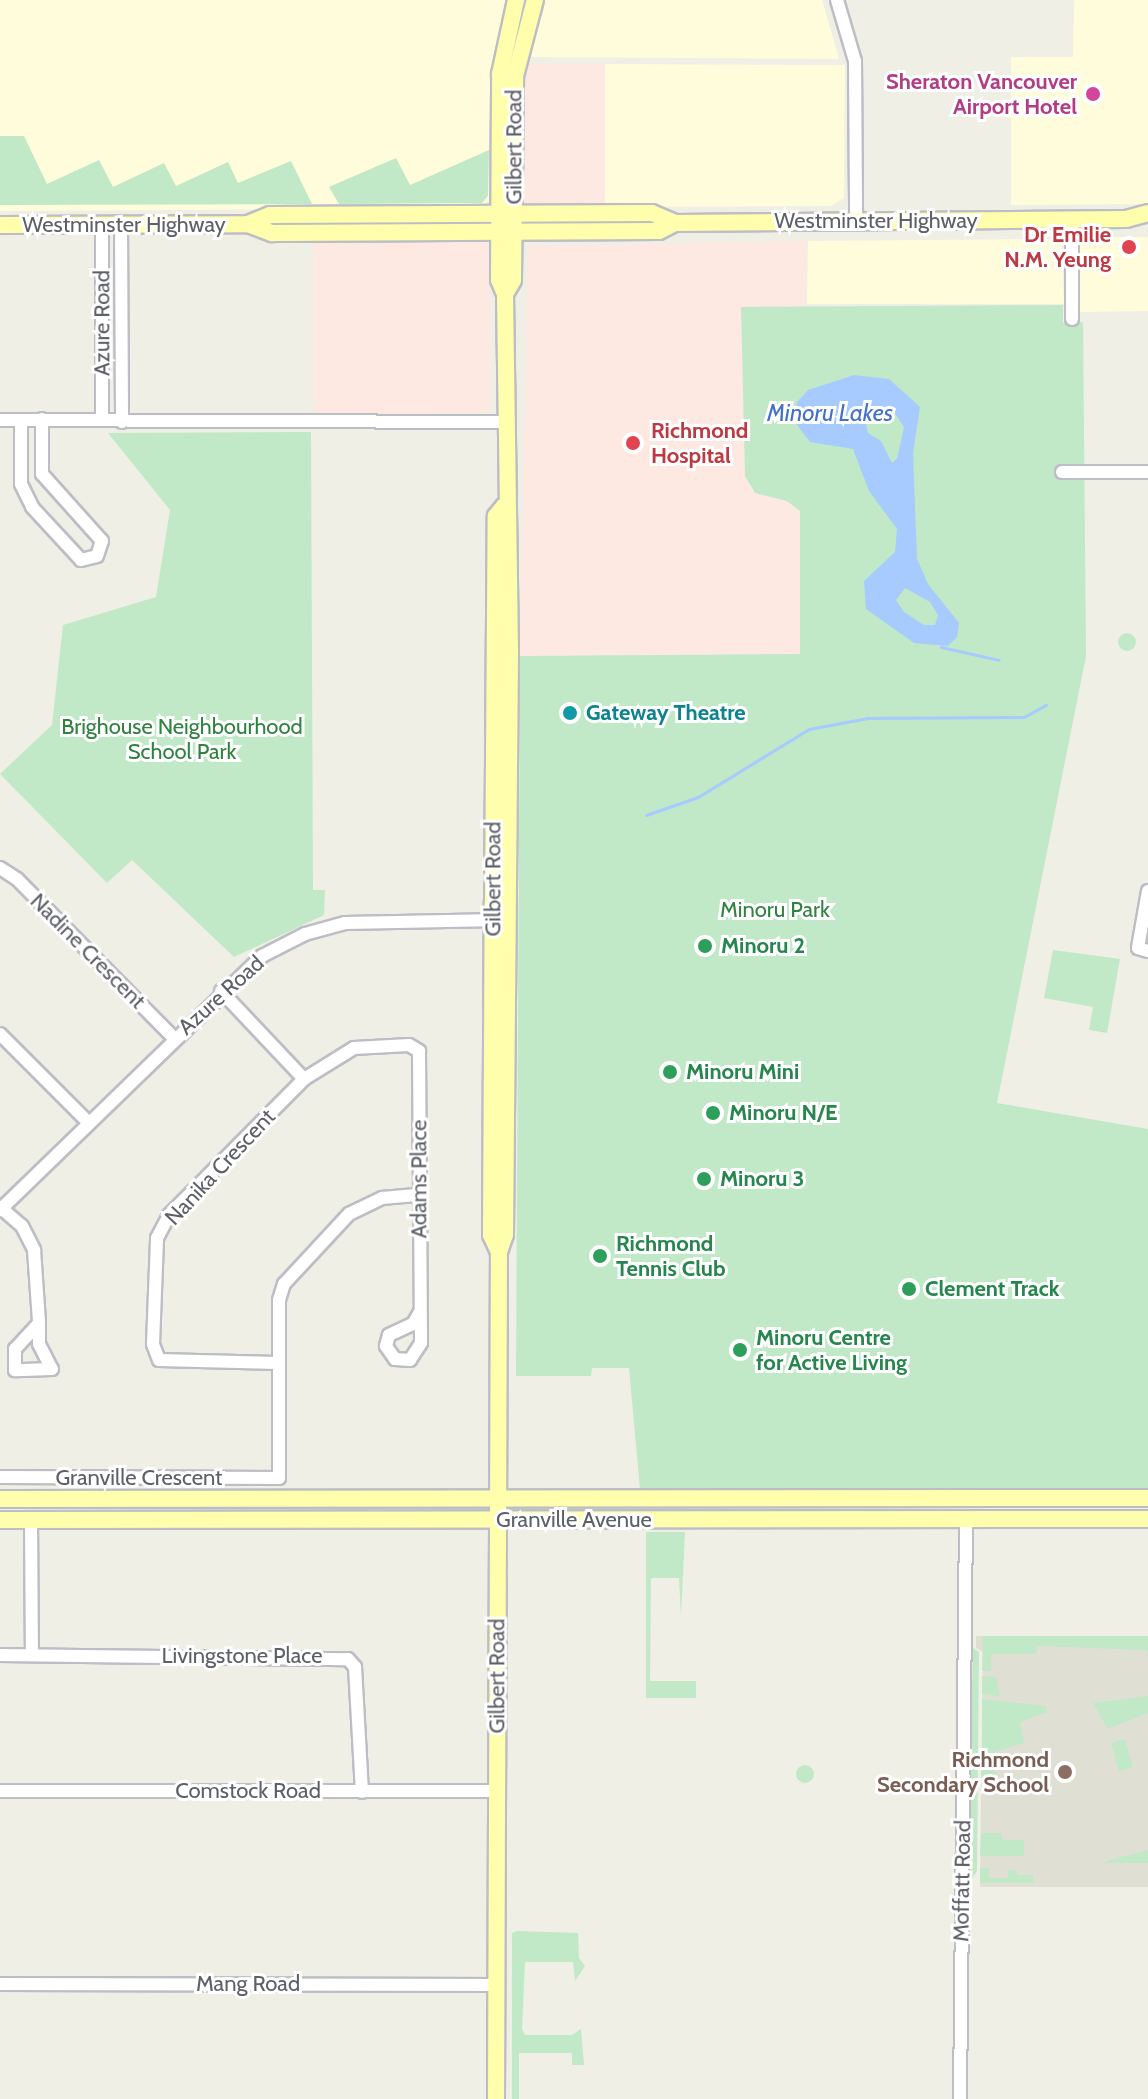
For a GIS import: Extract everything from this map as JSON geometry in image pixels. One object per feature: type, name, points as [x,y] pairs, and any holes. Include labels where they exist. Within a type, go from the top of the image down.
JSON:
[{"type":"main road","name":"Gilbert Road","points":[[496,2099],[499,1252],[505,1235],[500,920],[509,516],[504,506],[505,294],[513,280],[506,232],[500,74],[516,0]]},
{"type":"main road","name":"Gilbert Road","points":[[506,214],[515,76],[535,0]]},
{"type":"main road","name":"Westminster Highway","points":[[248,224],[270,215],[652,213],[675,223],[1126,219],[1148,213]]},
{"type":"main road","name":"Westminster Highway","points":[[1126,219],[1148,228]]},
{"type":"main road","name":"Westminster Highway","points":[[0,225],[248,224],[272,233],[659,231],[675,223]]},
{"type":"main road","name":"Granville Avenue","points":[[0,1499],[1148,1498]]},
{"type":"main road","name":"Granville Avenue","points":[[0,1520],[1148,1519]]},
{"type":"street","points":[[837,0],[855,61],[856,220]]},
{"type":"street","points":[[1072,219],[1072,319]]},
{"type":"street","name":"Azure Road","points":[[102,225],[102,420]]},
{"type":"street","points":[[121,225],[122,422]]},
{"type":"street","points":[[21,420],[21,484],[32,507],[81,560],[97,556],[102,541],[42,474],[42,419]]},
{"type":"street","points":[[0,420],[504,422]]},
{"type":"street","points":[[1062,472],[1148,472]]},
{"type":"street","name":"Nadine Crescent","points":[[0,868],[17,879],[173,1037]]},
{"type":"street","points":[[1148,891],[1138,948],[1148,951]]},
{"type":"street","name":"Azure Road","points":[[1,1208],[173,1037],[262,956],[331,926],[500,920]]},
{"type":"street","points":[[221,991],[304,1079]]},
{"type":"street","points":[[0,1034],[88,1122]]},
{"type":"street","name":"Nanika Crescent","points":[[278,1363],[159,1360],[153,1344],[153,1267],[157,1238],[169,1215],[304,1079],[354,1048],[417,1047]]},
{"type":"street","name":"Adams Place","points":[[417,1047],[420,1312]]},
{"type":"street","points":[[278,1363],[279,1300],[299,1262],[334,1225],[365,1204],[419,1195]]},
{"type":"street","points":[[1,1208],[22,1226],[34,1250],[39,1321]]},
{"type":"street","name":"Granville Crescent","points":[[0,1477],[279,1478],[278,1363]]},
{"type":"street","name":"Moffatt Road","points":[[960,2099],[966,1519]]},
{"type":"street","points":[[31,1520],[32,1655]]},
{"type":"street","name":"Livingstone Place","points":[[0,1655],[348,1659],[355,1667],[362,1792]]},
{"type":"street","name":"Comstock Road","points":[[0,1791],[497,1791]]},
{"type":"street","name":"Mang Road","points":[[0,1984],[496,1985]]},
{"type":"shaded area","points":[[0,0],[510,0],[494,69],[491,200],[480,208],[0,211]]},
{"type":"shaded area","points":[[545,0],[822,0],[839,59],[528,57]]},
{"type":"shaded area","points":[[1074,0],[1148,0],[1148,204],[1011,205],[1011,57],[1073,57]]},
{"type":"shaded area","points":[[523,64],[605,64],[605,207],[522,205]]},
{"type":"shaded area","points":[[605,64],[845,65],[844,198],[831,206],[605,207]]},
{"type":"shaded area","points":[[1089,237],[1148,237],[1148,311],[1079,312],[1076,245]]},
{"type":"shaded area","points":[[313,238],[489,241],[490,412],[314,417]]},
{"type":"shaded area","points":[[1062,239],[1064,304],[807,304],[808,241]]},
{"type":"shaded area","name":"Richmond Hospital","points":[[806,241],[805,306],[741,308],[745,476],[771,498],[787,501],[800,511],[800,654],[520,656],[528,246]]},
{"type":"shaded area","name":"Richmond Secondary School","points":[[976,1636],[1148,1636],[1148,1887],[980,1887],[983,1652],[976,1648]]},
{"type":"green space","points":[[0,136],[24,136],[47,184],[99,160],[113,187],[164,163],[176,186],[228,162],[238,183],[291,161],[312,204],[0,205]]},
{"type":"green space","points":[[489,150],[488,196],[482,203],[339,204],[329,187],[396,158],[410,185]]},
{"type":"green space","name":"Minoru Park","points":[[1063,305],[1063,323],[1083,322],[1086,656],[997,1103],[1148,1129],[1148,1490],[640,1489],[629,1368],[592,1368],[591,1376],[516,1376],[520,656],[800,654],[800,511],[787,501],[755,493],[745,476],[741,307]]},
{"type":"green space","name":"Brighouse Neighbourhood School Park","points":[[311,432],[313,890],[325,890],[324,915],[234,957],[132,860],[107,883],[0,774],[52,725],[63,625],[156,597],[170,510],[108,433]]},
{"type":"green space","points":[[1127,633],[1136,642],[1127,651],[1118,642]]},
{"type":"green space","points":[[1053,950],[1120,959],[1107,1033],[1089,1030],[1093,1007],[1044,998]]},
{"type":"green space","points":[[646,1532],[685,1532],[681,1616],[679,1578],[651,1578],[650,1681],[696,1681],[696,1698],[646,1698]]},
{"type":"green space","points":[[983,1636],[1148,1636],[1148,1657],[1147,1650],[1037,1646],[1037,1654],[991,1654],[991,1671],[982,1671]]},
{"type":"green space","points":[[973,1648],[979,1652],[977,1871],[971,1881],[967,1879]]},
{"type":"green space","points":[[982,1676],[996,1677],[1000,1696],[982,1694]]},
{"type":"green space","points":[[1148,1696],[1148,1713],[1108,1729],[1093,1703]]},
{"type":"green space","points":[[982,1699],[1046,1706],[1047,1712],[1020,1722],[1024,1743],[982,1756]]},
{"type":"green space","points":[[1125,1739],[1133,1767],[1119,1771],[1111,1743]]},
{"type":"green space","points":[[1003,1755],[1014,1761],[994,1767],[998,1784],[981,1784],[981,1761]]},
{"type":"green space","points":[[801,1765],[809,1765],[814,1774],[812,1781],[801,1783],[796,1778],[796,1770]]},
{"type":"green space","points":[[981,1833],[1001,1833],[1002,1840],[1024,1840],[1024,1856],[980,1856]]},
{"type":"green space","points":[[1148,1850],[1148,1863],[1104,1863],[1110,1860]]},
{"type":"green space","points":[[980,1868],[989,1868],[989,1878],[1008,1878],[1009,1870],[1017,1870],[1017,1875],[1033,1875],[1033,1883],[980,1883]]},
{"type":"green space","points":[[512,1933],[578,1933],[579,1958],[585,1966],[575,1981],[573,1962],[525,1962],[522,2029],[525,2035],[572,2035],[581,2029],[584,2065],[572,2065],[572,2053],[519,2053],[519,2099],[512,2099]]},
{"type":"water","name":"Minoru Lakes","points":[[854,375],[889,379],[920,407],[913,453],[917,559],[928,584],[959,623],[957,637],[948,646],[914,643],[866,609],[864,581],[895,552],[897,529],[869,491],[853,449],[810,442],[794,421],[797,402],[808,390]],"holes":[[[890,406],[904,427],[897,459],[892,463],[881,441],[868,433],[865,420],[873,409]],[[905,588],[930,602],[938,615],[935,625],[924,625],[904,612],[896,600]]]},
{"type":"waterway","points":[[941,647],[999,660]]},
{"type":"waterway","points":[[646,815],[698,797],[809,729],[868,718],[1024,717],[1046,705]]},
{"type":"place","name":"Sheraton Vancouver Airport Hotel","points":[[1093,94]]},
{"type":"place","name":"Dr Emilie N.M. Yeung","points":[[1129,247]]},
{"type":"place","name":"Richmond Hospital","points":[[633,443]]},
{"type":"place","name":"Gateway Theatre","points":[[570,713]]},
{"type":"place","name":"Minoru 2","points":[[705,946]]},
{"type":"place","name":"Minoru Mini","points":[[670,1072]]},
{"type":"place","name":"Minoru N/E","points":[[713,1113]]},
{"type":"place","name":"Minoru 3","points":[[704,1179]]},
{"type":"place","name":"Richmond Tennis Club","points":[[600,1256]]},
{"type":"place","name":"Clement Track","points":[[909,1289]]},
{"type":"place","name":"Minoru Centre for Active Living","points":[[740,1350]]},
{"type":"place","name":"Richmond Secondary School","points":[[1065,1772]]}]
